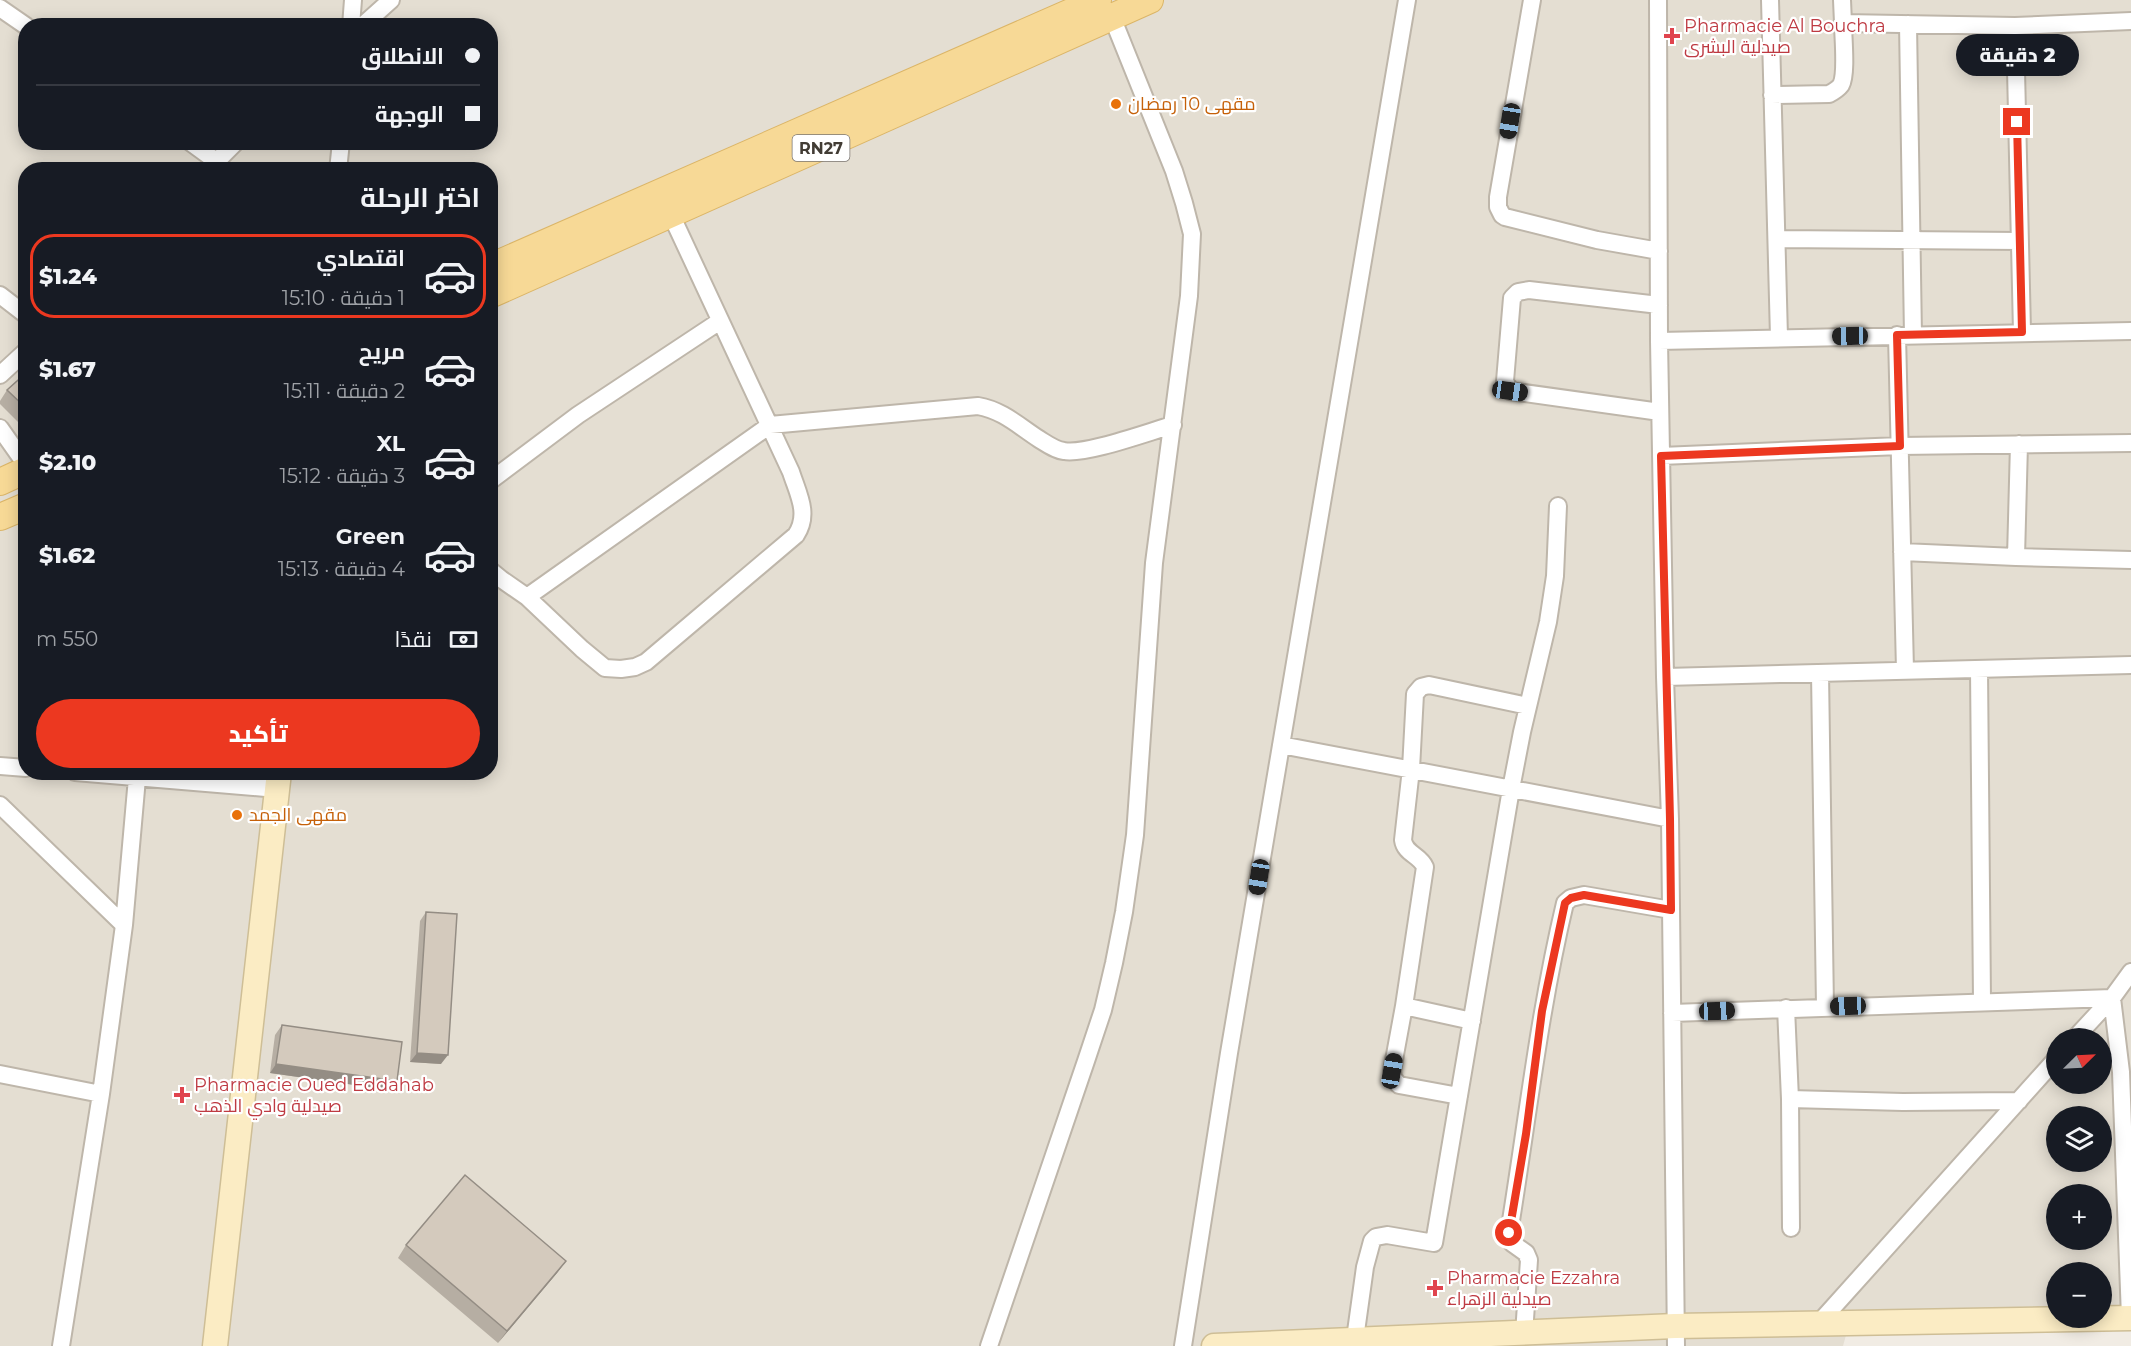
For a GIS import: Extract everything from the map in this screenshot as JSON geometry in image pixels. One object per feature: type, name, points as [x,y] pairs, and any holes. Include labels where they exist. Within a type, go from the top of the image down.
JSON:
[{"type":"main road","name":"RN27","points":[[498,263],[659,192],[1103,6],[1150,0]]},
{"type":"main road","name":"RN27","points":[[498,291],[672,215],[1103,6]]},
{"type":"main road","points":[[0,482],[18,474]]},
{"type":"main road","points":[[0,517],[18,509]]},
{"type":"street","points":[[352,18],[353,0]]},
{"type":"street","points":[[371,18],[391,0]]},
{"type":"street","points":[[1183,1346],[1229,1053],[1407,0]]},
{"type":"street","points":[[1532,0],[1498,197],[1499,212],[1505,217],[1597,240],[1659,251]]},
{"type":"street","points":[[1659,0],[1659,341],[1670,819],[1676,1336]]},
{"type":"street","points":[[1770,0],[1779,337]]},
{"type":"street","points":[[1772,94],[1829,94],[1841,85],[1843,76],[1842,0]]},
{"type":"street","points":[[989,1346],[1103,1010],[1124,912],[1135,835],[1154,563],[1189,296],[1192,234],[1174,171],[1103,6]]},
{"type":"street","points":[[0,8],[18,20]]},
{"type":"street","points":[[1843,23],[2014,26],[2131,21]]},
{"type":"street","points":[[1905,670],[1900,446],[1910,242],[1908,24]]},
{"type":"street","points":[[2014,26],[2022,332]]},
{"type":"street","points":[[198,150],[211,162]]},
{"type":"street","points":[[220,162],[230,150]]},
{"type":"street","points":[[498,576],[527,597],[605,668],[635,667],[646,662],[796,535],[802,525],[804,517],[802,505],[791,472],[672,215],[659,192]]},
{"type":"street","points":[[1777,239],[1910,242],[2020,241]]},
{"type":"street","points":[[1659,304],[1529,290],[1518,292],[1512,298],[1505,381],[1510,391],[1660,412]]},
{"type":"street","points":[[0,295],[18,309]]},
{"type":"street","points":[[498,475],[578,416],[720,321]]},
{"type":"street","points":[[1659,341],[2131,331]]},
{"type":"street","points":[[0,375],[18,358]]},
{"type":"street","points":[[527,597],[770,425],[978,406],[1001,413],[1057,449],[1079,452],[1173,425]]},
{"type":"street","points":[[0,428],[18,454]]},
{"type":"street","points":[[1661,456],[1900,446],[2131,443]]},
{"type":"street","points":[[2016,557],[2019,444]]},
{"type":"street","points":[[1354,1343],[1365,1267],[1372,1241],[1376,1237],[1387,1235],[1434,1243],[1511,789],[1548,622],[1555,576],[1558,506]]},
{"type":"street","points":[[1902,552],[2131,560]]},
{"type":"street","points":[[1665,677],[2131,665]]},
{"type":"street","points":[[1979,669],[1982,1001]]},
{"type":"street","points":[[1820,673],[1825,1007]]},
{"type":"street","points":[[1459,1096],[1399,1085],[1395,1082],[1392,1071],[1425,867],[1420,858],[1407,850],[1404,845],[1415,694],[1421,687],[1429,685],[1528,706]]},
{"type":"street","points":[[1281,745],[1670,819]]},
{"type":"street","points":[[0,766],[18,767]]},
{"type":"street","points":[[61,1346],[101,1094],[124,925],[137,780]]},
{"type":"street","points":[[215,1346],[278,781],[231,780]]},
{"type":"street","points":[[0,805],[124,925]]},
{"type":"street","points":[[1524,1334],[1529,1260],[1526,1253],[1512,1243],[1509,1233],[1526,1134],[1542,1011],[1565,903],[1571,898],[1584,895],[1671,910]]},
{"type":"street","points":[[2084,1028],[2112,998],[2131,972]]},
{"type":"street","points":[[1672,1013],[2112,998]]},
{"type":"street","points":[[1214,1346],[1354,1343],[1524,1334],[1676,1336],[1818,1324],[2130,1318],[2126,1071],[2112,998]]},
{"type":"street","points":[[1404,1006],[1472,1021]]},
{"type":"street","points":[[1786,1008],[1790,1099],[1791,1228]]},
{"type":"street","points":[[1818,1324],[2046,1070]]},
{"type":"street","points":[[0,1074],[101,1094]]},
{"type":"street","points":[[1790,1099],[1903,1102],[2019,1101]]},
{"type":"shaded area","points":[[0,0],[2131,0],[2131,1310],[2112,1311],[2112,1262],[2046,1262],[2046,1312],[1851,1317],[1843,1346],[0,1346]]},
{"type":"building","points":[[18,380],[18,400],[7,390]]},
{"type":"building","points":[[426,912],[457,914],[448,1055],[417,1053]]},
{"type":"building","points":[[282,1025],[402,1042],[397,1081],[276,1064]]},
{"type":"building","points":[[465,1175],[566,1261],[507,1331],[406,1245]]},
{"type":"place","name":"Pharmacie Al Bouchra صيدلية البشرى","points":[[1672,36]]},
{"type":"place","name":"مقهى 10 رمضان","points":[[1116,104]]},
{"type":"place","name":"مقهى الجمد","points":[[237,815]]},
{"type":"place","name":"Pharmacie Oued Eddahab صيدلية وادي الذهب","points":[[182,1095]]},
{"type":"place","name":"Pharmacie Ezzahra صيدلية الزهراء","points":[[1435,1288]]},
{"type":"route","points":[[1509,1233],[1526,1134],[1542,1011],[1565,903],[1571,898],[1584,895],[1671,910],[1661,456],[1900,446],[1897,335],[2022,332],[2017,122]]}]
